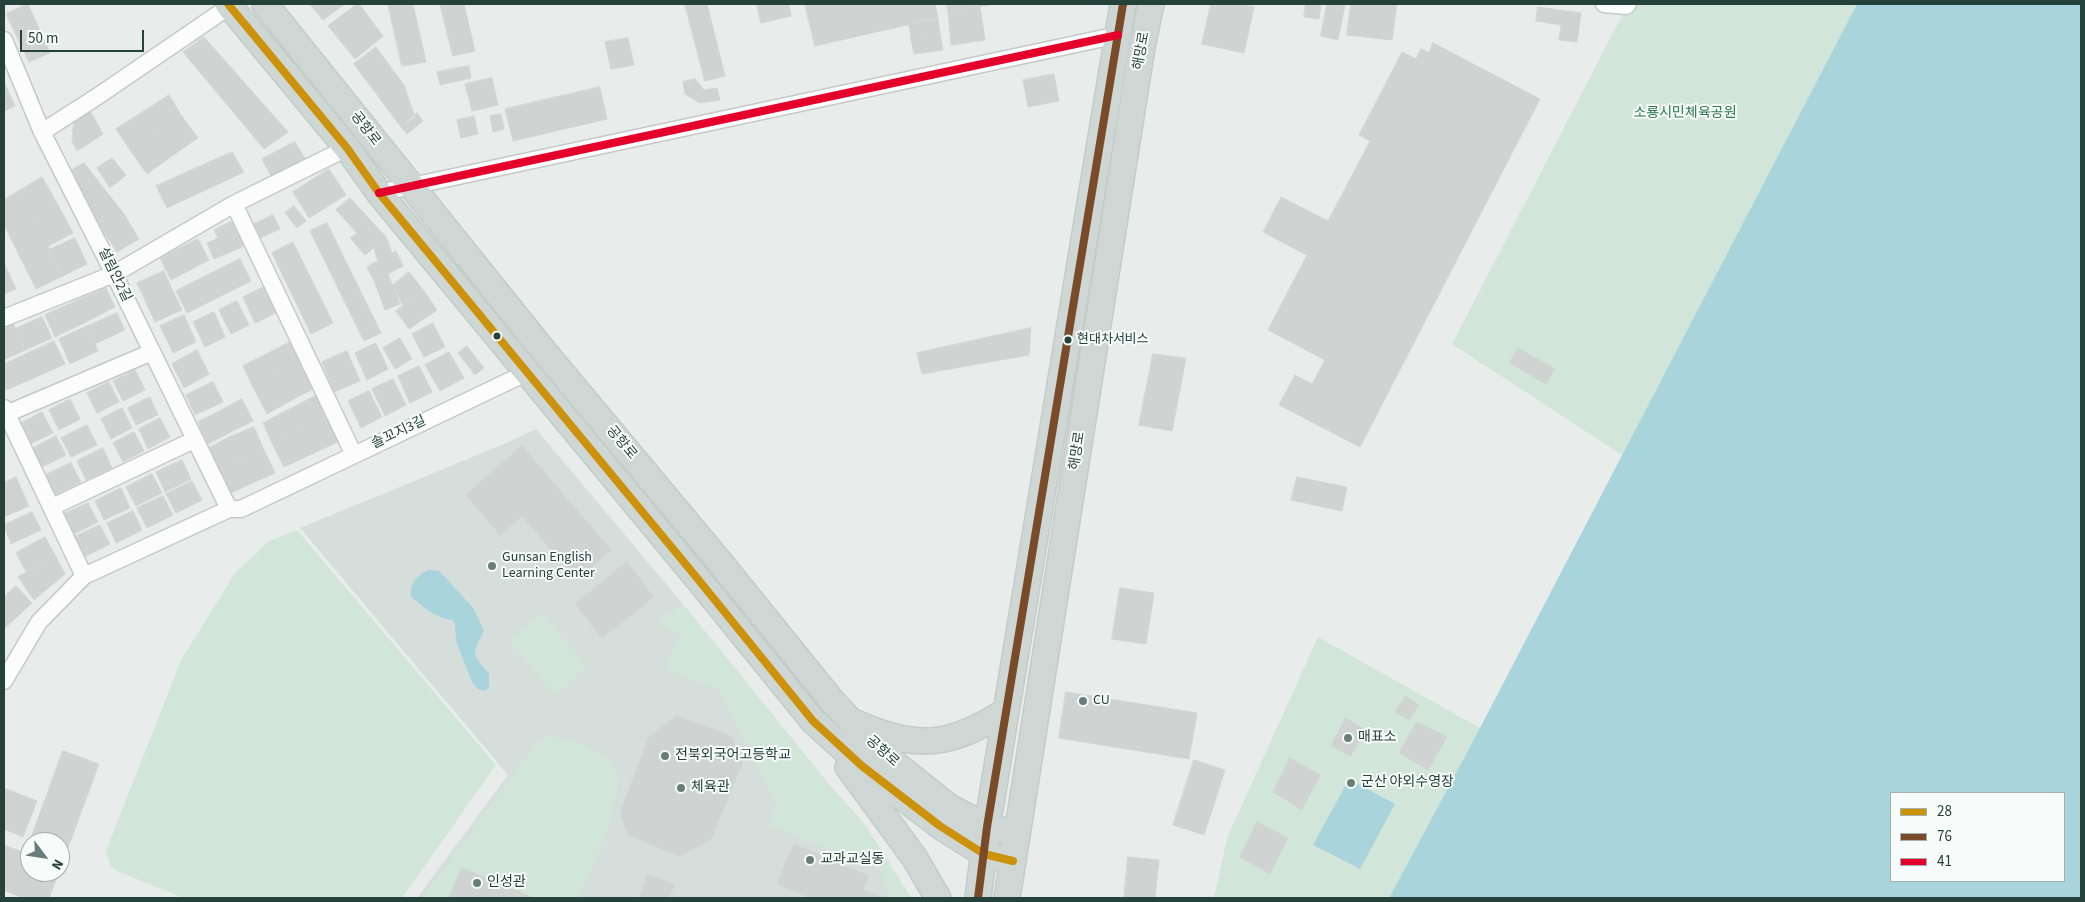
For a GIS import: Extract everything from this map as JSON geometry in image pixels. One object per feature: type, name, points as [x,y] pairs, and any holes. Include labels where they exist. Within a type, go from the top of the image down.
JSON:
[{"type":"main road","name":"공항로","points":[[265,4],[410,187],[547,355],[719,560],[832,702],[879,751],[949,807],[987,827],[1017,833]]},
{"type":"main road","name":"해망로","points":[[978,898],[987,827],[1123,4]]},
{"type":"main road","name":"해망로","points":[[1007,898],[1142,47],[1152,4]]},
{"type":"main road","name":"공항로","points":[[229,5],[347,148],[379,193],[526,373],[691,570],[813,721],[862,766],[940,826],[984,854],[1013,861]]},
{"type":"main road","points":[[849,720],[883,735],[906,740],[929,740],[952,738],[969,732],[1006,711]]},
{"type":"main road","points":[[813,721],[914,857],[938,898]]},
{"type":"street","points":[[1604,4],[1626,6],[1628,4]]},
{"type":"street","points":[[42,132],[98,96],[229,5]]},
{"type":"street","points":[[379,193],[1118,35]]},
{"type":"street","name":"설림안2길","points":[[4,40],[42,132],[229,508]]},
{"type":"street","points":[[4,318],[114,274],[234,204],[347,148]]},
{"type":"street","points":[[234,204],[354,455]]},
{"type":"street","points":[[4,681],[39,622],[84,576],[5,411],[152,352]]},
{"type":"street","name":"솔꼬지3길","points":[[84,576],[229,508],[241,510],[526,373]]},
{"type":"street","points":[[52,507],[194,440]]},
{"type":"shaded area","points":[[536,429],[683,604],[828,783],[866,826],[911,898],[417,898],[508,775],[300,528]]},
{"type":"green space","name":"소룡시민체육공원","points":[[1628,4],[1857,4],[1622,455],[1452,344]]},
{"type":"green space","points":[[297,530],[496,765],[402,898],[184,898],[117,871],[111,867],[106,851],[181,660],[235,573],[269,541]]},
{"type":"green space","points":[[683,604],[828,783],[866,826],[911,898],[889,898],[880,870],[769,825],[777,805],[720,690],[665,669],[680,634],[658,624],[660,619]]},
{"type":"green space","points":[[543,613],[587,667],[555,695],[509,641]]},
{"type":"green space","name":"군산 야외수영장","points":[[1318,637],[1480,728],[1389,898],[1214,898],[1227,838]]},
{"type":"green space","points":[[546,737],[565,739],[588,747],[606,758],[616,770],[618,781],[612,814],[606,834],[580,898],[422,898],[535,745]]},
{"type":"water","points":[[1857,4],[2081,4],[2081,898],[1389,898],[1480,728]]},
{"type":"water","points":[[429,570],[439,571],[474,609],[484,631],[475,654],[489,674],[489,688],[484,691],[478,689],[472,682],[456,641],[453,620],[441,617],[430,611],[411,596],[411,587],[415,580]]},
{"type":"water","points":[[1349,779],[1395,804],[1360,869],[1313,845]]},
{"type":"building","points":[[28,4],[50,53],[29,62],[6,14]]},
{"type":"building","points":[[310,4],[345,4],[323,20]]},
{"type":"building","points":[[359,4],[383,36],[355,59],[328,26]]},
{"type":"building","points":[[388,4],[413,4],[426,62],[402,66]]},
{"type":"building","points":[[440,4],[464,4],[475,51],[453,56]]},
{"type":"building","points":[[685,4],[707,4],[725,76],[705,81]]},
{"type":"building","points":[[757,4],[789,4],[791,16],[761,23]]},
{"type":"building","points":[[805,4],[935,4],[938,18],[815,46]]},
{"type":"building","points":[[947,4],[997,4],[948,11]]},
{"type":"building","points":[[1211,4],[1236,4],[1254,7],[1244,53],[1202,44]]},
{"type":"building","points":[[1306,4],[1321,4],[1319,19],[1304,17]]},
{"type":"building","points":[[1327,4],[1345,5],[1338,40],[1321,36]]},
{"type":"building","points":[[1351,4],[1397,4],[1392,40],[1347,35]]},
{"type":"building","points":[[980,6],[985,40],[951,45],[948,11]]},
{"type":"building","points":[[1538,7],[1581,13],[1577,42],[1559,40],[1561,25],[1536,21]]},
{"type":"building","points":[[938,18],[940,35],[911,40],[909,24]]},
{"type":"building","points":[[940,35],[943,50],[914,54],[911,40]]},
{"type":"building","points":[[204,37],[288,132],[264,149],[183,52]]},
{"type":"building","points":[[628,38],[634,65],[611,69],[605,42]]},
{"type":"building","points":[[1433,43],[1540,99],[1360,447],[1279,405],[1295,375],[1312,384],[1325,360],[1268,330],[1307,255],[1263,232],[1281,197],[1328,221],[1370,141],[1359,135],[1402,52],[1416,59],[1421,49],[1429,53]]},
{"type":"building","points":[[376,47],[404,85],[415,117],[401,127],[354,64]]},
{"type":"building","points":[[469,66],[471,78],[440,85],[437,72]]},
{"type":"building","points":[[1054,74],[1059,101],[1028,107],[1023,80]]},
{"type":"building","points":[[492,78],[498,105],[472,111],[465,84]]},
{"type":"building","points":[[695,79],[704,90],[717,88],[720,100],[700,103],[685,94],[683,82]]},
{"type":"building","points":[[4,82],[15,106],[4,111]]},
{"type":"building","points":[[600,87],[607,119],[513,141],[505,109]]},
{"type":"building","points":[[169,95],[181,115],[156,133],[143,112]]},
{"type":"building","points":[[88,107],[103,134],[77,151],[72,141],[74,117]]},
{"type":"building","points":[[143,112],[156,133],[130,150],[116,129]]},
{"type":"building","points":[[417,113],[423,121],[407,134],[401,127]]},
{"type":"building","points":[[501,114],[504,129],[493,132],[490,116]]},
{"type":"building","points":[[181,115],[198,138],[172,156],[156,133]]},
{"type":"building","points":[[474,116],[478,134],[461,138],[457,120]]},
{"type":"building","points":[[156,133],[172,156],[147,174],[130,150]]},
{"type":"building","points":[[295,142],[306,160],[272,178],[262,159]]},
{"type":"building","points":[[232,152],[244,172],[167,208],[156,186]]},
{"type":"building","points":[[112,158],[126,175],[110,188],[97,168]]},
{"type":"building","points":[[84,163],[102,186],[82,201],[67,173]]},
{"type":"building","points":[[329,169],[346,195],[309,218],[293,192]]},
{"type":"building","points":[[42,177],[58,205],[34,218],[19,191]]},
{"type":"building","points":[[102,186],[124,214],[101,228],[82,201]]},
{"type":"building","points":[[19,191],[34,218],[7,231],[4,224],[4,200]]},
{"type":"building","points":[[350,198],[386,237],[365,255],[350,238],[357,233],[336,210]]},
{"type":"building","points":[[58,205],[73,233],[48,246],[34,218]]},
{"type":"building","points":[[294,206],[306,221],[297,228],[285,213]]},
{"type":"building","points":[[124,214],[139,239],[117,252],[101,228]]},
{"type":"building","points":[[273,215],[280,229],[260,238],[254,224]]},
{"type":"building","points":[[34,218],[48,246],[21,259],[7,231]]},
{"type":"building","points":[[233,221],[244,246],[214,259],[207,243],[218,238],[214,230]]},
{"type":"building","points":[[327,223],[381,333],[364,341],[310,231]]},
{"type":"building","points":[[386,237],[392,253],[378,261],[374,248]]},
{"type":"building","points":[[75,238],[87,264],[61,277],[49,250]]},
{"type":"building","points":[[198,239],[209,260],[171,280],[160,258]]},
{"type":"building","points":[[293,242],[333,323],[311,334],[272,253]]},
{"type":"building","points":[[48,246],[61,277],[36,289],[21,259]]},
{"type":"building","points":[[396,251],[403,266],[374,281],[367,267]]},
{"type":"building","points":[[240,259],[251,281],[187,313],[176,291]]},
{"type":"building","points":[[4,263],[16,289],[4,294]]},
{"type":"building","points":[[164,271],[170,285],[144,298],[137,283]]},
{"type":"building","points":[[409,272],[424,291],[403,306],[393,285]]},
{"type":"building","points":[[388,274],[400,304],[385,310],[374,281]]},
{"type":"building","points":[[170,285],[182,310],[155,322],[144,298]]},
{"type":"building","points":[[266,286],[278,312],[255,323],[243,297]]},
{"type":"building","points":[[106,288],[115,307],[86,322],[76,301]]},
{"type":"building","points":[[424,291],[437,310],[409,329],[396,311]]},
{"type":"building","points":[[76,301],[86,322],[55,337],[45,315]]},
{"type":"building","points":[[237,301],[249,325],[231,334],[219,310]]},
{"type":"building","points":[[214,312],[225,337],[205,347],[193,322]]},
{"type":"building","points":[[117,313],[125,330],[95,344],[88,326]]},
{"type":"building","points":[[184,315],[196,342],[173,353],[160,326]]},
{"type":"building","points":[[42,317],[52,338],[25,350],[15,329]]},
{"type":"building","points":[[13,323],[25,350],[4,360],[4,327]]},
{"type":"building","points":[[433,323],[445,347],[424,357],[412,334]]},
{"type":"building","points":[[88,326],[98,351],[70,364],[59,339]]},
{"type":"building","points":[[1031,328],[1029,355],[922,374],[917,353]]},
{"type":"building","points":[[400,338],[412,359],[395,369],[383,348]]},
{"type":"building","points":[[54,341],[65,364],[34,378],[24,355]]},
{"type":"building","points":[[292,341],[303,361],[279,375],[269,353]]},
{"type":"building","points":[[376,343],[388,369],[367,380],[355,353]]},
{"type":"building","points":[[467,346],[484,368],[475,375],[458,353]]},
{"type":"building","points":[[1518,348],[1555,369],[1546,384],[1510,363]]},
{"type":"building","points":[[197,350],[209,374],[184,388],[172,364]]},
{"type":"building","points":[[347,351],[360,381],[334,392],[322,362]]},
{"type":"building","points":[[449,352],[464,378],[440,391],[425,365]]},
{"type":"building","points":[[269,353],[279,375],[253,387],[243,366]]},
{"type":"building","points":[[1153,354],[1186,358],[1172,431],[1139,425]]},
{"type":"building","points":[[24,355],[34,378],[6,390],[4,385],[4,364]]},
{"type":"building","points":[[303,361],[317,387],[292,400],[279,375]]},
{"type":"building","points":[[419,366],[432,392],[410,403],[398,376]]},
{"type":"building","points":[[135,370],[145,390],[123,401],[113,381]]},
{"type":"building","points":[[279,375],[292,400],[267,414],[253,387]]},
{"type":"building","points":[[393,379],[406,405],[385,416],[372,389]]},
{"type":"building","points":[[109,382],[119,402],[97,413],[87,393]]},
{"type":"building","points":[[213,382],[223,402],[195,415],[186,395]]},
{"type":"building","points":[[369,391],[382,417],[361,428],[348,401]]},
{"type":"building","points":[[319,394],[330,417],[303,430],[292,408]]},
{"type":"building","points":[[150,397],[158,415],[136,425],[128,408]]},
{"type":"building","points":[[70,399],[80,419],[59,430],[49,410]]},
{"type":"building","points":[[242,399],[253,421],[229,433],[218,412]]},
{"type":"building","points":[[122,408],[132,428],[111,439],[101,419]]},
{"type":"building","points":[[292,408],[303,430],[272,443],[263,423]]},
{"type":"building","points":[[42,412],[53,433],[28,445],[18,425]]},
{"type":"building","points":[[218,412],[229,433],[208,444],[198,422]]},
{"type":"building","points":[[330,417],[342,440],[314,453],[303,430]]},
{"type":"building","points":[[160,418],[170,437],[148,449],[139,429]]},
{"type":"building","points":[[87,425],[97,445],[71,457],[61,438]]},
{"type":"building","points":[[254,427],[264,450],[239,461],[230,437]]},
{"type":"building","points":[[303,430],[314,453],[284,467],[272,443]]},
{"type":"building","points":[[134,432],[144,451],[123,462],[113,443]]},
{"type":"building","points":[[56,436],[66,455],[40,468],[31,449]]},
{"type":"building","points":[[230,437],[239,461],[217,471],[207,449]]},
{"type":"building","points":[[522,446],[611,550],[577,580],[522,516],[500,535],[466,495]]},
{"type":"building","points":[[103,448],[112,468],[86,480],[77,461]]},
{"type":"building","points":[[264,450],[275,473],[250,484],[239,461]]},
{"type":"building","points":[[182,460],[191,479],[165,492],[156,472]]},
{"type":"building","points":[[239,461],[250,484],[227,495],[217,471]]},
{"type":"building","points":[[71,463],[81,482],[54,495],[45,475]]},
{"type":"building","points":[[152,474],[162,493],[136,506],[126,487]]},
{"type":"building","points":[[16,477],[29,506],[4,517],[4,483]]},
{"type":"building","points":[[1297,477],[1347,487],[1342,511],[1291,500]]},
{"type":"building","points":[[192,481],[202,500],[176,513],[166,494]]},
{"type":"building","points":[[121,488],[130,508],[104,520],[95,501]]},
{"type":"building","points":[[163,496],[173,515],[147,528],[137,508]]},
{"type":"building","points":[[88,503],[98,522],[72,535],[62,515]]},
{"type":"building","points":[[133,511],[142,530],[116,543],[107,523]]},
{"type":"building","points":[[32,512],[41,530],[11,544],[4,525]]},
{"type":"building","points":[[100,525],[110,544],[84,557],[74,537]]},
{"type":"building","points":[[45,537],[56,557],[27,573],[16,553]]},
{"type":"building","points":[[56,557],[65,574],[34,600],[18,577]]},
{"type":"building","points":[[627,562],[654,597],[602,638],[575,604]]},
{"type":"building","points":[[16,586],[32,603],[4,629],[4,597]]},
{"type":"building","points":[[1120,588],[1154,593],[1146,644],[1112,639]]},
{"type":"building","points":[[1066,692],[1197,713],[1189,759],[1059,738]]},
{"type":"building","points":[[1406,696],[1419,705],[1409,720],[1395,712]]},
{"type":"building","name":"체육관","points":[[677,716],[731,736],[743,762],[711,839],[679,856],[628,835],[620,814],[649,737]]},
{"type":"building","name":"매표소","points":[[1346,718],[1365,730],[1351,756],[1331,746]]},
{"type":"building","points":[[1417,722],[1447,737],[1428,770],[1399,753]]},
{"type":"building","points":[[63,751],[99,764],[70,842],[70,832],[33,832]]},
{"type":"building","points":[[1290,758],[1320,775],[1302,810],[1273,792]]},
{"type":"building","points":[[1194,760],[1225,770],[1204,835],[1173,825]]},
{"type":"building","points":[[4,788],[37,801],[25,832],[20,832],[20,836],[4,829]]},
{"type":"building","points":[[1257,822],[1288,838],[1270,874],[1240,857]]},
{"type":"building","name":"교과교실동","points":[[794,844],[869,876],[863,889],[880,897],[810,898],[777,884]]},
{"type":"building","points":[[4,845],[20,851],[20,882],[55,882],[49,898],[22,898],[4,890]]},
{"type":"building","points":[[1128,857],[1159,860],[1155,898],[1124,898]]},
{"type":"building","name":"인성관","points":[[462,868],[535,898],[449,898]]},
{"type":"building","points":[[648,874],[674,885],[669,898],[639,898]]},
{"type":"transit line","name":"28","points":[[228,4],[347,148],[379,193],[813,721],[862,766],[940,826],[984,854],[1013,861]]},
{"type":"transit line","name":"76","points":[[978,898],[987,827],[1123,4]]},
{"type":"transit line","name":"41","points":[[379,193],[1118,35]]},
{"type":"place","name":"현대차서비스","points":[[1068,340]]},
{"type":"place","name":"Gunsan English Learning Center","points":[[492,566]]},
{"type":"place","name":"CU","points":[[1083,701]]},
{"type":"place","name":"매표소","points":[[1348,738]]},
{"type":"place","name":"전북외국어고등학교","points":[[665,756]]},
{"type":"place","name":"군산 야외수영장","points":[[1351,783]]},
{"type":"place","name":"체육관","points":[[681,788]]},
{"type":"place","name":"교과교실동","points":[[810,860]]},
{"type":"place","name":"인성관","points":[[477,883]]}]
